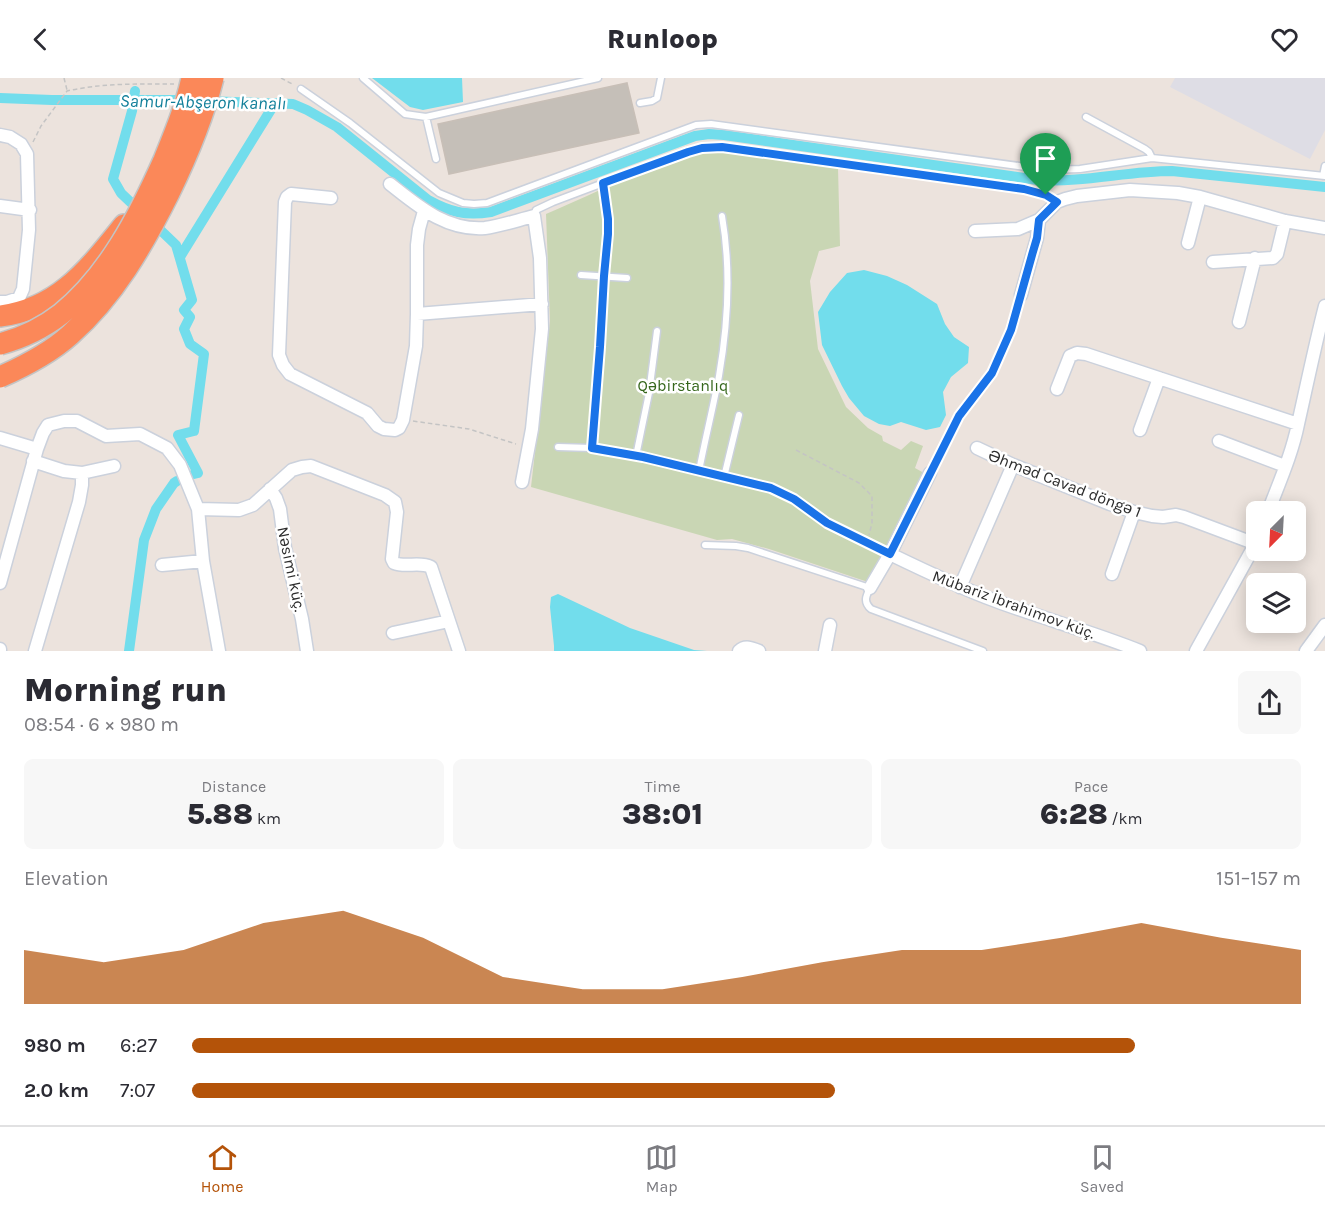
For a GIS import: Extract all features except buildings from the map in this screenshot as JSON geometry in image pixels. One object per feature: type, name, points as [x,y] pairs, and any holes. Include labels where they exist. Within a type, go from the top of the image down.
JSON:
[{"type":"highway","points":[[0,377],[45,354],[64,340],[108,296],[152,226],[183,164],[201,118],[213,78]]},
{"type":"highway","points":[[0,344],[25,336],[59,315],[77,300],[107,264],[154,183],[181,116],[187,81]]},
{"type":"highway","points":[[0,316],[31,309],[49,301],[78,279],[125,223],[154,183]]},
{"type":"street","points":[[0,135],[16,140],[27,154],[30,210],[23,289],[19,298],[0,302]]},
{"type":"street","points":[[390,184],[424,211],[448,223],[483,228],[534,216],[540,258],[542,329],[532,429],[522,482]]},
{"type":"street","points":[[975,231],[1018,229],[1039,220],[1057,202],[1077,196],[1130,190],[1200,196],[1285,221],[1325,228]]},
{"type":"street","points":[[332,198],[291,194],[287,196],[279,355],[282,365],[290,374],[367,413],[378,426],[384,429],[395,430],[399,428],[403,420],[416,346],[417,245],[424,211]]},
{"type":"street","points":[[1188,243],[1200,196]]},
{"type":"street","points":[[0,206],[30,210]]},
{"type":"street","points":[[1021,295],[1037,238],[1039,220]]},
{"type":"street","points":[[1213,262],[1273,258],[1277,254],[1285,221]]},
{"type":"street","points":[[1239,322],[1255,258]]},
{"type":"street","points":[[417,314],[542,304]]},
{"type":"street","points":[[1272,501],[1298,424],[1325,306]]},
{"type":"street","points":[[1057,389],[1070,356],[1077,353],[1086,354],[1298,424]]},
{"type":"street","points":[[1140,430],[1159,378]]},
{"type":"street","points":[[0,583],[35,455],[48,424],[77,421],[106,436],[140,434],[167,448],[180,465],[198,509],[203,561],[219,651]]},
{"type":"street","points":[[0,438],[64,471],[82,474],[114,466]]},
{"type":"street","points":[[1219,441],[1285,466]]},
{"type":"street","name":"Əhməd Cavad döngə 1","points":[[977,448],[1110,504],[1152,516],[1184,517],[1246,538]]},
{"type":"street","points":[[960,587],[1013,465]]},
{"type":"street","points":[[198,509],[239,510],[253,506],[292,470],[302,466],[311,466],[385,495],[395,502],[397,512],[392,559],[398,565],[424,563],[431,567],[459,651]]},
{"type":"street","points":[[870,588],[890,554],[930,473]]},
{"type":"street","points":[[35,651],[79,502],[82,474]]},
{"type":"street","name":"Nəsimi küç.","points":[[270,489],[280,509],[285,548],[307,651]]},
{"type":"street","points":[[1112,574],[1134,512]]},
{"type":"street","name":"Mübariz İbrahimov küç.","points":[[890,554],[930,574],[996,601],[1140,651]]},
{"type":"street","points":[[162,565],[203,561]]},
{"type":"street","points":[[1196,651],[1246,561]]},
{"type":"street","points":[[393,633],[449,621]]},
{"type":"street","points":[[825,651],[830,625]]},
{"type":"street","points":[[1306,651],[1325,625]]},
{"type":"street","points":[[739,651],[742,648],[751,647],[759,651]]},
{"type":"lane","points":[[363,78],[405,114],[426,117],[598,78]]},
{"type":"lane","points":[[640,103],[657,98],[661,78]]},
{"type":"lane","points":[[301,89],[350,123],[439,193],[463,203],[474,204],[487,203],[696,125],[711,124],[1048,170],[1080,169],[1152,158],[1324,176],[1325,166]]},
{"type":"lane","points":[[426,117],[435,159]]},
{"type":"lane","points":[[1086,117],[1145,149],[1152,158]]},
{"type":"lane","points":[[534,216],[536,210],[542,207],[603,183],[688,152],[702,148],[722,147],[1024,189],[1046,195],[1057,202]]},
{"type":"lane","points":[[592,448],[608,234],[603,183]]},
{"type":"lane","points":[[699,471],[719,376],[726,304],[727,254],[722,216]]},
{"type":"lane","points":[[581,275],[627,278]]},
{"type":"lane","points":[[636,456],[650,393],[657,331]]},
{"type":"lane","points":[[724,477],[739,415]]},
{"type":"lane","points":[[558,447],[592,448],[636,456],[771,488],[794,499],[827,523],[890,554]]},
{"type":"lane","points":[[705,545],[748,548],[870,588],[866,598],[867,605],[871,609],[983,651]]},
{"type":"path","points":[[64,78],[67,91]]},
{"type":"path","points":[[281,78],[301,89]]},
{"type":"path","points":[[27,154],[41,126],[67,91],[85,87],[187,81]]},
{"type":"path","points":[[930,473],[959,416],[992,373],[1011,330],[1021,295]]},
{"type":"path","points":[[403,420],[469,429],[528,449]]},
{"type":"path","points":[[796,450],[859,483],[872,496],[872,523],[867,542]]},
{"type":"shaded area","points":[[1175,78],[1325,78],[1325,130],[1310,159],[1170,87]]},
{"type":"green space","name":"Qəbirstanlıq","points":[[712,150],[737,151],[838,168],[840,246],[819,251],[810,281],[818,349],[846,407],[868,428],[882,436],[883,441],[901,450],[911,441],[923,446],[915,468],[924,473],[889,547],[868,582],[769,549],[732,539],[717,540],[531,487],[550,321],[546,214],[649,170]]},
{"type":"water","points":[[372,78],[462,78],[463,102],[423,110],[410,107]]},
{"type":"water","points":[[864,270],[887,276],[907,285],[937,304],[945,324],[954,337],[969,347],[968,363],[951,377],[943,392],[946,415],[940,427],[926,430],[901,422],[890,426],[879,424],[864,416],[849,398],[822,345],[818,312],[830,292],[847,273]]},
{"type":"water","points":[[558,594],[630,628],[694,650],[707,651],[554,651],[550,607],[551,597]]},
{"type":"waterway","points":[[135,91],[132,111],[113,179],[121,193],[141,212]]},
{"type":"waterway","name":"Samur-Abşeron kanalı","points":[[0,98],[189,100]]},
{"type":"waterway","name":"Samur-Abşeron kanalı","points":[[204,101],[293,104],[337,127],[428,200],[443,208],[473,214],[491,212],[695,136],[709,134],[1038,180],[1072,180],[1172,171],[1325,187]]},
{"type":"waterway","points":[[180,257],[275,103]]},
{"type":"waterway","points":[[152,222],[176,245],[192,300],[184,310],[190,317],[184,329],[190,344],[204,354],[194,431],[178,435],[198,473],[194,474]]},
{"type":"waterway","points":[[129,651],[144,540],[156,509],[177,481]]},
{"type":"route","points":[[722,147],[1024,189],[1046,195],[1057,202],[1039,220],[1037,238],[1011,330],[992,373],[959,416],[890,554],[819,519],[794,499],[771,488],[643,457],[592,448],[608,234],[603,183],[688,152],[702,148],[722,147]]}]
